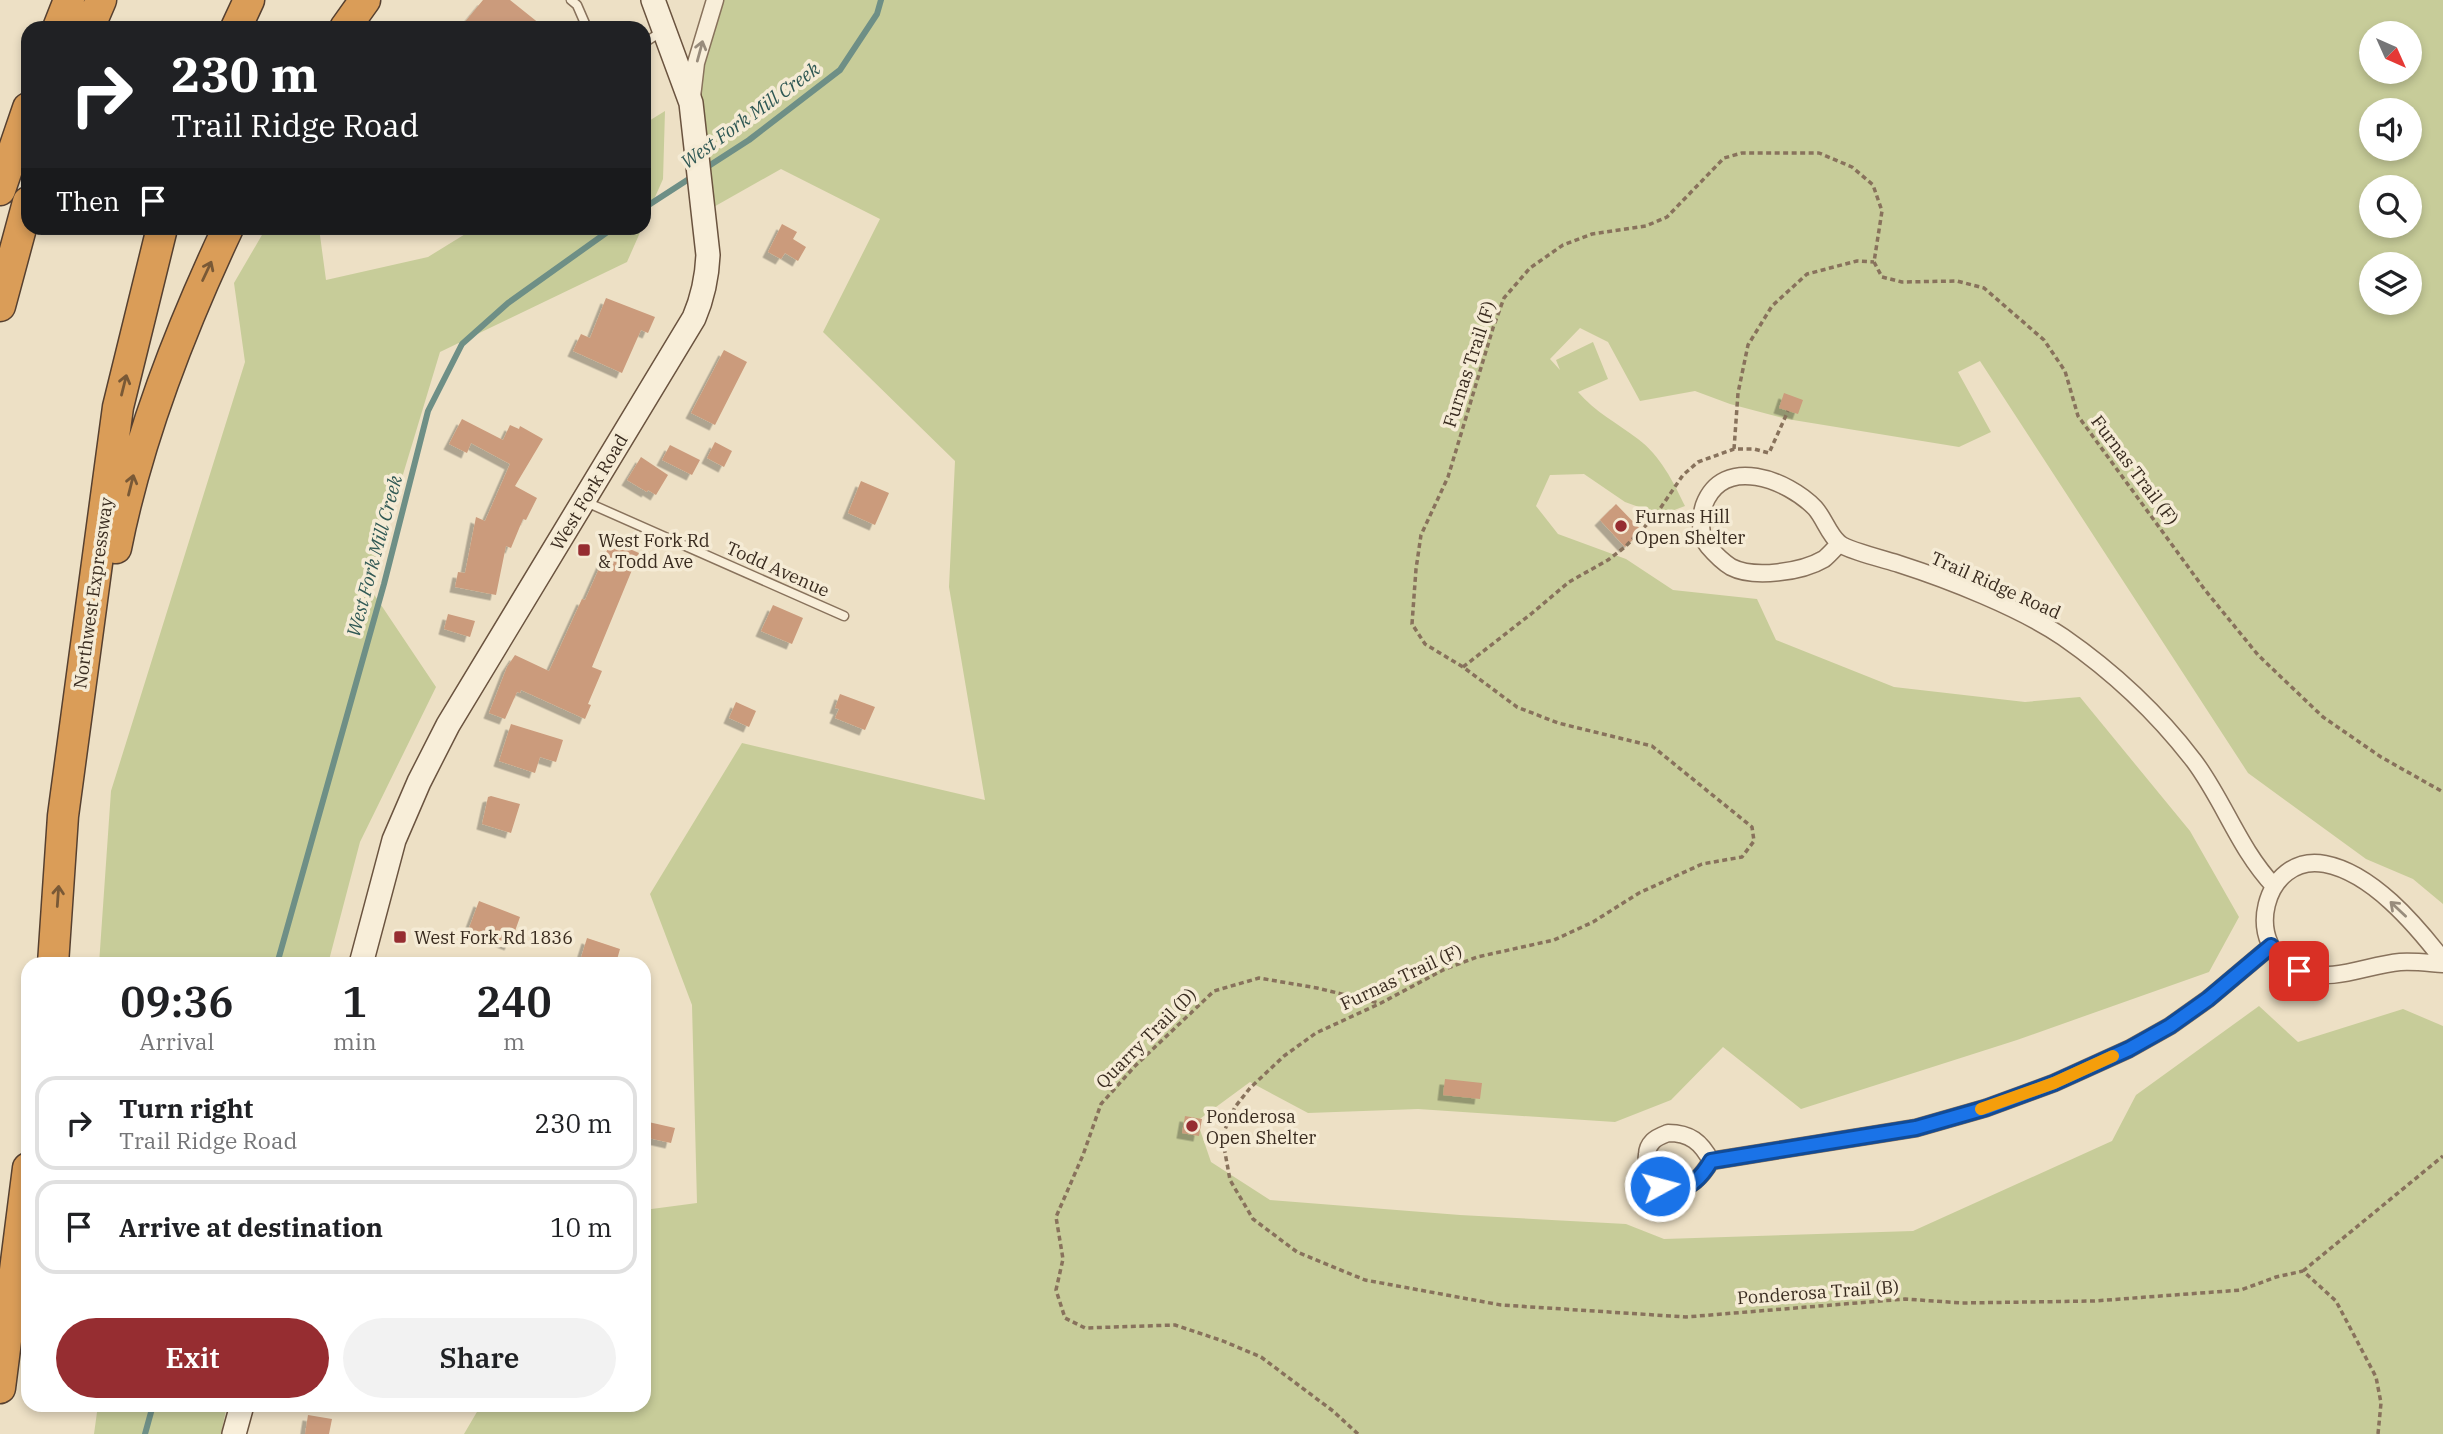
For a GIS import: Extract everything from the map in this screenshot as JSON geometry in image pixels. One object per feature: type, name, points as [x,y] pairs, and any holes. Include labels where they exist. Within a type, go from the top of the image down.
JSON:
[{"type":"highway","points":[[61,21],[69,0]]},
{"type":"highway","points":[[92,21],[101,0]]},
{"type":"highway","points":[[240,21],[250,0]]},
{"type":"highway","points":[[350,21],[365,0]]},
{"type":"highway","points":[[0,190],[21,128]]},
{"type":"highway","points":[[0,306],[21,228]]},
{"type":"highway","name":"Northwest Expressway","points":[[53,957],[63,816],[118,407],[160,235]]},
{"type":"highway","points":[[63,816],[118,540],[135,471],[197,293],[225,235]]},
{"type":"highway","points":[[0,1388],[21,1223]]},
{"type":"street","points":[[653,0],[691,103]]},
{"type":"street","name":"West Fork Road","points":[[363,957],[394,840],[448,725],[694,318],[701,301],[708,255],[691,103],[696,63],[715,0]]},
{"type":"street","points":[[1745,476],[1779,482],[1815,508],[1839,544],[1825,558],[1807,567],[1782,573],[1733,568],[1703,540],[1701,522],[1704,504],[1714,488],[1727,479],[1745,476]]},
{"type":"street","name":"Trail Ridge Road","points":[[1839,544],[1910,567],[2029,618],[2062,636],[2099,664],[2146,707],[2193,761],[2215,794],[2237,837],[2258,869],[2274,886]]},
{"type":"street","points":[[2322,863],[2361,880],[2402,912],[2443,962],[2401,962],[2338,975],[2321,976],[2299,971],[2283,961],[2271,946],[2264,925],[2266,905],[2274,886],[2287,872],[2304,865],[2322,863]]},
{"type":"street","points":[[1711,1161],[1916,1128],[1986,1108],[2054,1083],[2129,1049],[2170,1026],[2208,999],[2271,946]]},
{"type":"street","points":[[234,1434],[240,1412]]},
{"type":"lane","points":[[571,0],[584,21]]},
{"type":"lane","points":[[651,38],[664,30]]},
{"type":"lane","name":"Todd Avenue","points":[[584,501],[844,616]]},
{"type":"path","name":"Furnas Trail (F)","points":[[1222,1136],[1235,1107],[1250,1088],[1284,1056],[1316,1032],[1477,957],[1554,940],[1593,922],[1639,893],[1702,864],[1742,857],[1754,841],[1752,827],[1652,746],[1558,723],[1517,707],[1463,667],[1425,644],[1412,624],[1421,535],[1448,477],[1504,298],[1530,268],[1563,245],[1592,234],[1646,226],[1667,217],[1724,158],[1742,153],[1819,153],[1852,167],[1873,185],[1882,211],[1874,262],[1882,277],[1902,282],[1957,281],[1984,288],[2044,340],[2065,371],[2078,416],[2205,590],[2258,655],[2323,717],[2381,757],[2443,792]]},
{"type":"path","points":[[1734,449],[1738,393],[1748,345],[1772,306],[1807,274],[1857,261],[1874,262]]},
{"type":"path","points":[[1463,667],[1569,582],[1625,547]]},
{"type":"path","name":"Quarry Trail (D)","points":[[1359,1434],[1261,1357],[1223,1341],[1175,1325],[1085,1328],[1065,1318],[1056,1290],[1063,1259],[1056,1217],[1083,1155],[1101,1104],[1135,1066],[1214,990],[1259,978],[1381,1003]]},
{"type":"path","name":"Ponderosa Trail (B)","points":[[1222,1136],[1230,1180],[1253,1219],[1297,1252],[1365,1280],[1501,1305],[1686,1317],[1905,1299],[1962,1303],[2094,1301],[2241,1290],[2276,1277],[2303,1271]]},
{"type":"path","points":[[2378,1434],[2381,1402],[2376,1377],[2336,1301],[2303,1271],[2443,1156]]},
{"type":"green space","points":[[715,0],[2443,0],[2443,904],[2413,879],[2366,859],[2248,773],[1980,361],[1958,372],[1991,432],[1959,447],[1787,419],[1730,404],[1695,391],[1640,401],[1608,342],[1580,328],[1550,359],[1560,370],[1556,360],[1593,342],[1608,379],[1578,392],[1653,453],[1685,506],[1661,515],[1625,502],[1584,474],[1550,475],[1536,506],[1558,534],[1626,559],[1673,590],[1757,599],[1776,640],[1894,687],[2025,702],[2080,697],[2190,831],[2239,917],[2209,972],[2017,1040],[1801,1109],[1723,1047],[1671,1100],[1615,1122],[1418,1109],[1308,1113],[1250,1082],[1197,1121],[1211,1162],[1270,1200],[1460,1215],[1626,1224],[1664,1239],[1913,1231],[2112,1141],[2136,1095],[2259,1006],[2298,1042],[2403,1009],[2443,1026],[2443,1434],[464,1434],[477,1412],[651,1412],[651,1209],[697,1203],[692,1005],[650,894],[742,743],[985,800],[949,587],[955,461],[823,332],[880,219],[781,169],[703,213],[691,103]]},
{"type":"green space","points":[[665,111],[663,179],[651,206],[651,120]]},
{"type":"green space","points":[[262,235],[320,235],[326,280],[428,257],[464,235],[639,235],[627,262],[440,352],[369,587],[436,687],[360,842],[330,957],[99,957],[111,791],[245,362],[234,283]]},
{"type":"green space","points":[[97,1412],[226,1412],[221,1434],[94,1434]]},
{"type":"building","points":[[483,0],[510,0],[536,21],[466,21]]},
{"type":"building","points":[[782,224],[797,232],[793,239],[806,247],[798,261],[785,253],[781,259],[768,252]]},
{"type":"building","points":[[606,298],[655,317],[648,333],[641,330],[622,373],[573,351],[581,334],[590,338]]},
{"type":"building","points":[[724,350],[747,362],[715,425],[691,413]]},
{"type":"building","points":[[1784,393],[1803,400],[1798,414],[1779,408]]},
{"type":"building","points":[[462,419],[503,440],[510,425],[519,429],[520,426],[543,439],[515,486],[537,498],[526,520],[523,519],[511,548],[506,546],[496,595],[455,587],[458,572],[465,573],[476,517],[485,521],[510,464],[471,443],[467,453],[449,444]]},
{"type":"building","points":[[715,442],[732,451],[724,467],[707,458]]},
{"type":"building","points":[[670,445],[700,460],[692,475],[662,460]]},
{"type":"building","points":[[641,457],[668,475],[656,495],[627,480]]},
{"type":"building","points":[[861,481],[889,493],[875,525],[848,513]]},
{"type":"building","name":"Furnas Hill Open Shelter","points":[[1616,504],[1642,531],[1625,547],[1600,520]]},
{"type":"building","points":[[616,543],[639,553],[592,667],[602,671],[588,704],[591,705],[585,719],[521,690],[520,693],[517,692],[505,719],[489,713],[507,667],[515,655],[549,671],[609,546],[613,548]]},
{"type":"building","points":[[773,605],[803,618],[792,644],[761,631]]},
{"type":"building","points":[[448,614],[475,621],[470,637],[444,629]]},
{"type":"building","points":[[840,694],[875,707],[865,730],[835,718]]},
{"type":"building","points":[[736,702],[756,711],[749,727],[729,718]]},
{"type":"building","points":[[511,724],[563,740],[556,762],[540,757],[535,773],[499,761]]},
{"type":"building","points":[[488,797],[520,804],[511,833],[482,824]]},
{"type":"building","points":[[479,901],[520,917],[510,945],[469,928]]},
{"type":"building","points":[[587,938],[620,949],[618,957],[581,957]]},
{"type":"building","points":[[1445,1079],[1482,1083],[1480,1099],[1443,1095]]},
{"type":"building","name":"Ponderosa Open Shelter","points":[[1185,1116],[1202,1119],[1199,1136],[1182,1133]]},
{"type":"building","points":[[651,1123],[675,1128],[671,1143],[651,1139]]},
{"type":"building","points":[[308,1415],[332,1419],[329,1434],[305,1434]]},
{"type":"waterway","name":"West Fork Mill Creek","points":[[704,169],[749,140],[840,70],[877,14],[881,0]]},
{"type":"waterway","name":"West Fork Mill Creek","points":[[651,203],[695,175]]},
{"type":"waterway","name":"West Fork Mill Creek","points":[[279,957],[384,584],[428,411],[462,344],[508,303],[603,235]]},
{"type":"waterway","name":"West Fork Mill Creek","points":[[145,1434],[151,1412]]},
{"type":"slow traffic","points":[[1981,1109],[2054,1083],[2113,1056]]},
{"type":"place","name":"Furnas Hill Open Shelter","points":[[1621,526]]},
{"type":"place","name":"West Fork Rd & Todd Ave","points":[[584,550]]},
{"type":"place","name":"West Fork Rd 1836","points":[[400,937]]},
{"type":"place","name":"Ponderosa Open Shelter","points":[[1192,1126]]},
{"type":"route","points":[[1660,1186],[1676,1189],[1685,1186],[1697,1179],[1711,1161],[1916,1128],[1986,1108],[2054,1083],[2129,1049],[2170,1026],[2208,999],[2271,946],[2283,961],[2299,971]]}]
